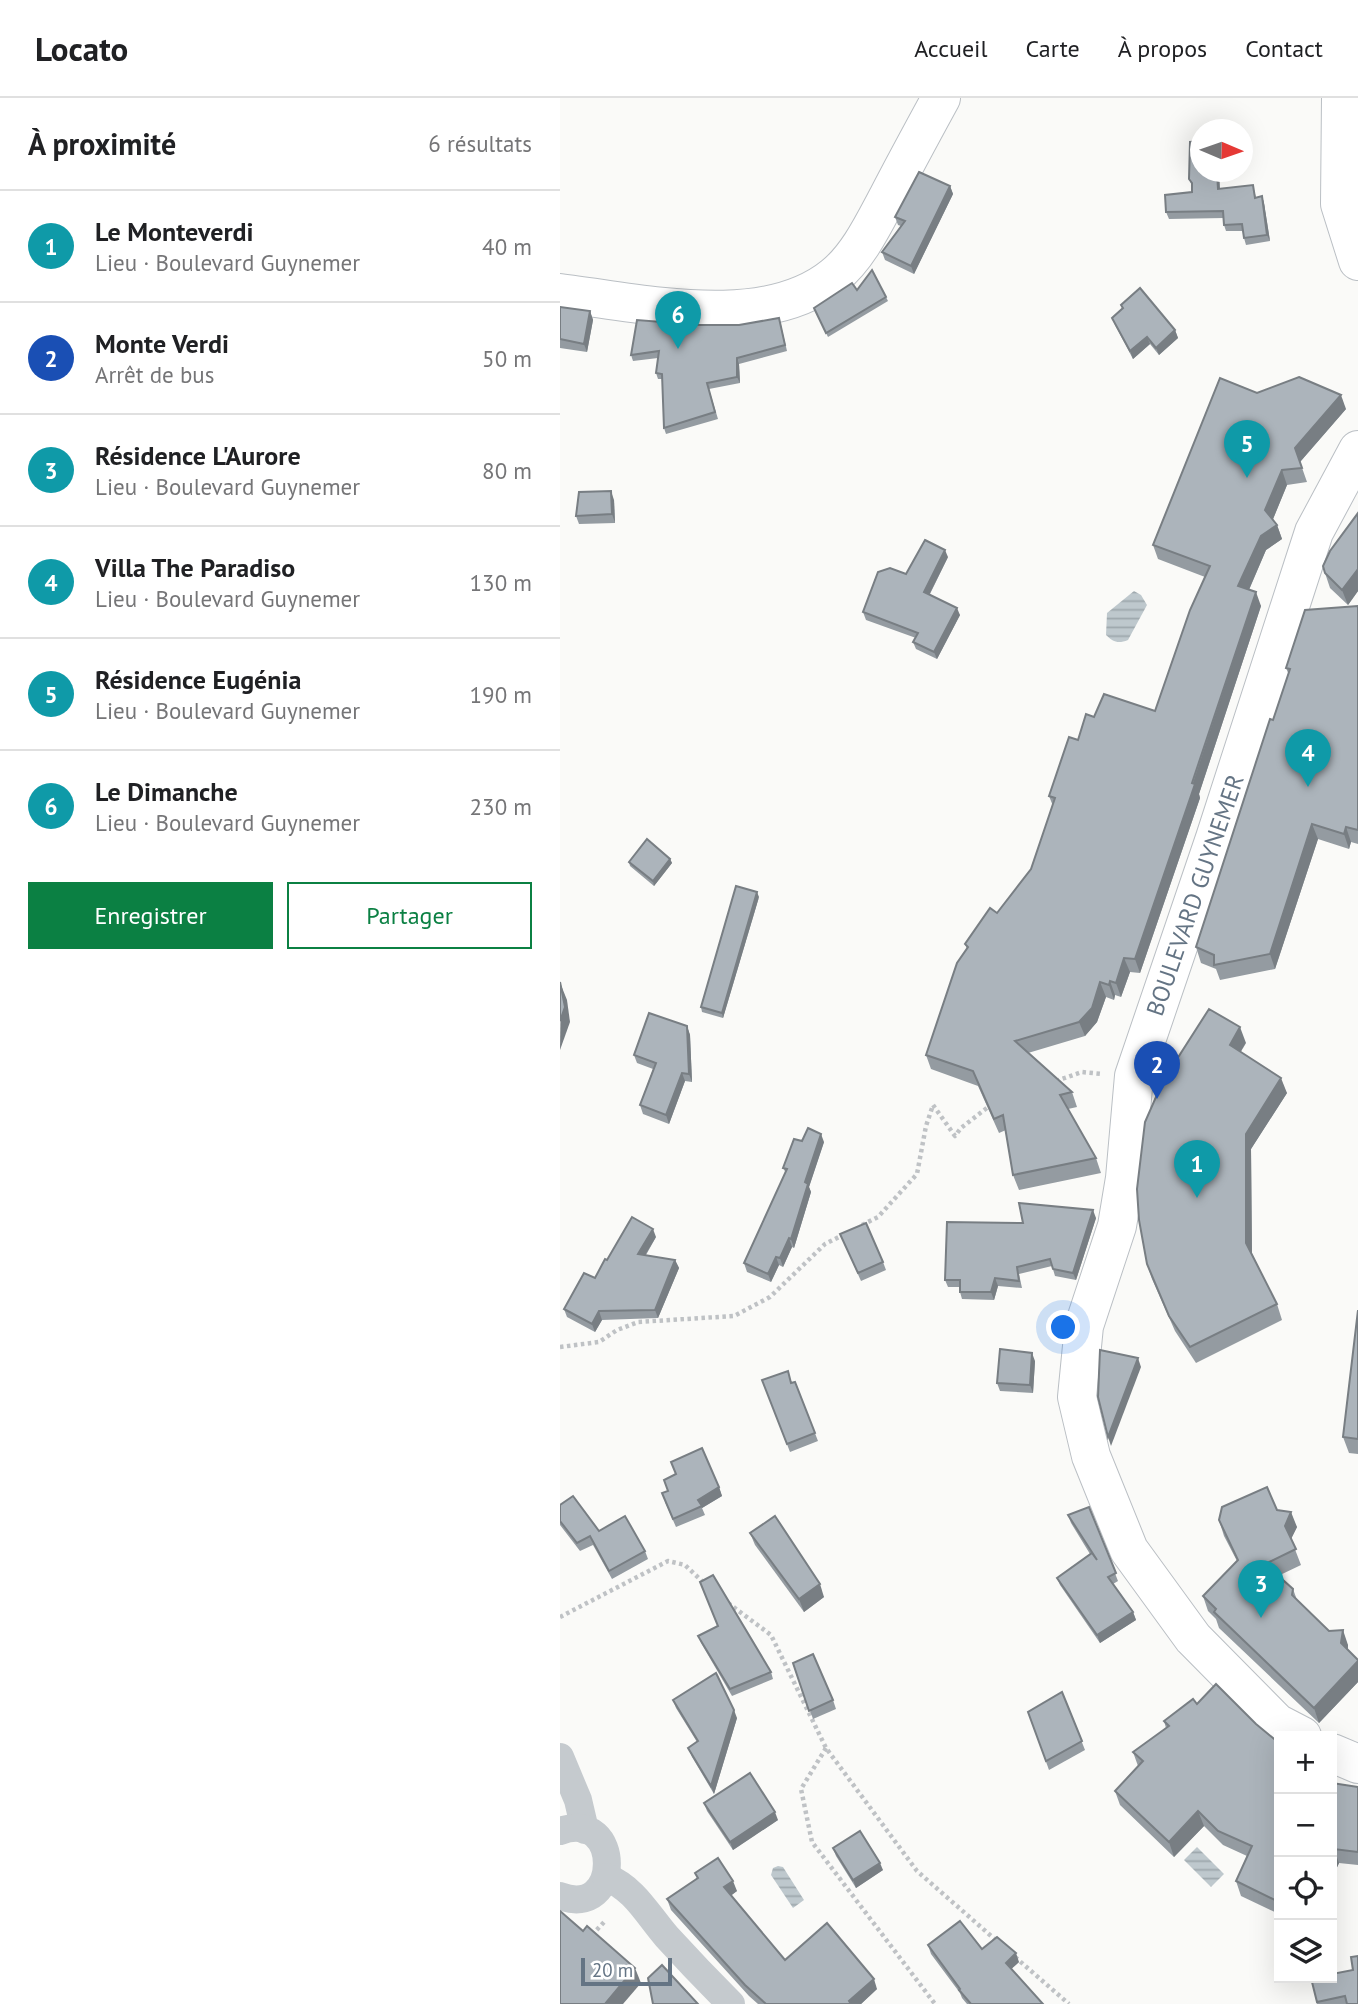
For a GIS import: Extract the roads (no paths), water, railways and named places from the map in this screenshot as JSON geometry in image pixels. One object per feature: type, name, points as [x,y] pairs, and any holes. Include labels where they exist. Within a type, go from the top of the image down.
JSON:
[{"type":"main road","points":[[560,293],[701,311],[752,309],[796,298],[835,276],[864,240],[941,98]]},
{"type":"main road","points":[[1341,98],[1340,204],[1358,261]]},
{"type":"main road","name":"BOULEVARD GUYNEMER","points":[[1292,1731],[1277,1723],[1193,1639],[1129,1550],[1091,1456],[1077,1397],[1084,1326],[1117,1226],[1125,1178],[1134,1076],[1314,532],[1358,450]]},
{"type":"main road","points":[[1337,1755],[1358,1764]]},
{"type":"street","points":[[560,1757],[578,1800],[573,1830],[595,1835],[608,1855],[606,1877],[599,1888],[578,1899],[560,1896]]},
{"type":"street","points":[[606,1877],[633,1893],[665,1934],[731,2004]]},
{"type":"place","name":"Le Dimanche","points":[[678,349]]},
{"type":"place","name":"Résidence Eugénia","points":[[1247,478]]},
{"type":"place","name":"Villa The Paradiso","points":[[1308,787]]},
{"type":"place","name":"Monte Verdi","points":[[1157,1099]]},
{"type":"place","name":"Le Monteverdi","points":[[1197,1198]]},
{"type":"place","name":"Résidence L'Aurore","points":[[1261,1618]]}]
